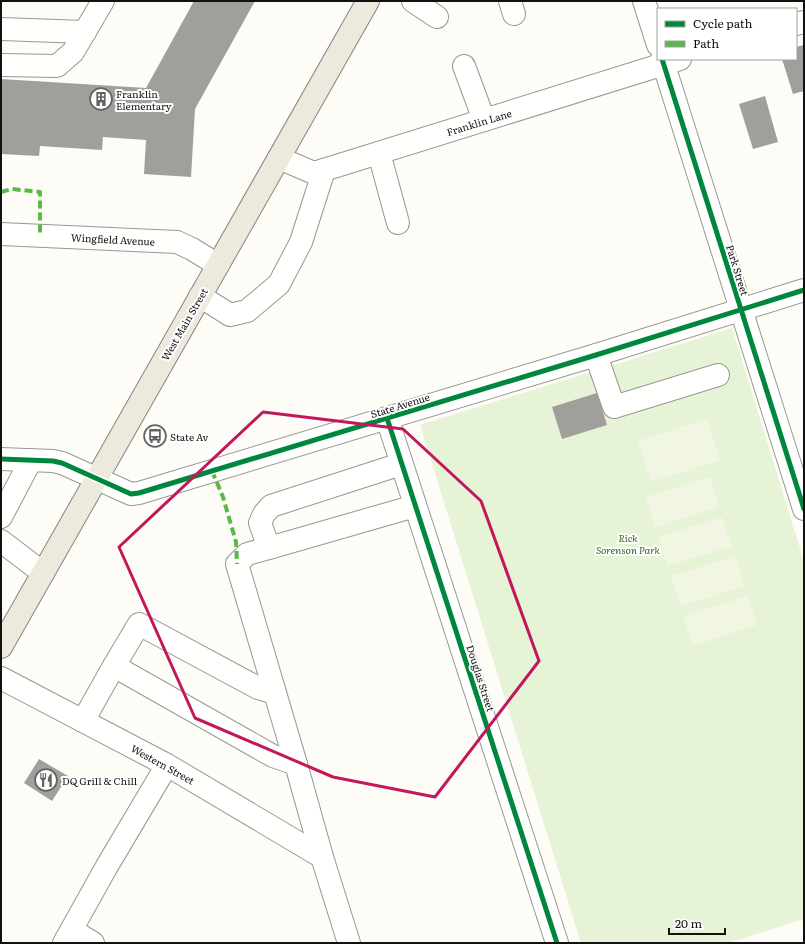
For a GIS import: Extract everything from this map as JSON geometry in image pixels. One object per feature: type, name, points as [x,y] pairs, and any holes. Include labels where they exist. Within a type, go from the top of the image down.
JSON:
[{"type":"main road","name":"West Main Street","points":[[1,647],[368,1]]},
{"type":"street","points":[[1,65],[57,66],[73,52],[103,1]]},
{"type":"street","points":[[413,1],[437,17]]},
{"type":"street","name":"Park Street","points":[[644,1],[657,34]]},
{"type":"street","points":[[1,29],[85,32]]},
{"type":"street","name":"Franklin Lane","points":[[279,158],[314,173],[484,120],[657,60]]},
{"type":"street","name":"Park Street","points":[[667,60],[741,311],[804,509]]},
{"type":"street","points":[[464,66],[484,120]]},
{"type":"street","points":[[379,153],[398,223]]},
{"type":"street","points":[[200,296],[230,315],[247,311],[278,284],[301,242],[324,170]]},
{"type":"street","name":"Wingfield Avenue","points":[[1,234],[177,242],[192,249],[218,265]]},
{"type":"street","name":"State Avenue","points":[[1,459],[62,463],[130,494],[139,493],[741,311],[804,290]]},
{"type":"street","points":[[596,355],[614,407],[718,374]]},
{"type":"street","name":"Douglas Street","points":[[387,418],[557,943]]},
{"type":"street","points":[[1,517],[31,460]]},
{"type":"street","points":[[269,548],[260,523],[264,514],[271,506],[401,464]]},
{"type":"street","points":[[349,943],[322,857],[237,564],[247,554],[415,506]]},
{"type":"street","points":[[1,542],[43,573]]},
{"type":"street","points":[[83,721],[139,624],[258,688],[275,693]]},
{"type":"street","points":[[114,666],[273,756],[296,764]]},
{"type":"street","name":"Western Street","points":[[1,678],[167,764],[322,857]]},
{"type":"street","points":[[93,943],[68,936],[167,764]]},
{"type":"highlighted area","points":[[263,412],[403,429],[481,501],[539,661],[435,797],[333,777],[195,718],[119,547]]},
{"type":"green space","name":"Rick Sorenson Park","points":[[732,328],[804,561],[804,919],[728,943],[581,943],[420,425]]},
{"type":"green space","points":[[707,419],[720,460],[651,482],[638,441]]},
{"type":"green space","points":[[710,477],[719,507],[655,527],[646,497]]},
{"type":"green space","points":[[722,517],[732,546],[668,566],[658,537]]},
{"type":"green space","points":[[735,556],[745,586],[681,606],[671,576]]},
{"type":"green space","points":[[748,596],[757,625],[693,646],[683,616]]},
{"type":"building","name":"Franklin Elementary","points":[[194,1],[255,1],[195,109],[191,177],[144,174],[146,140],[103,137],[102,150],[40,146],[39,156],[1,154],[1,79],[146,88]]},
{"type":"building","points":[[804,45],[804,91],[793,94],[782,60],[797,60],[797,47]]},
{"type":"building","points":[[765,96],[778,142],[753,149],[739,104]]},
{"type":"building","points":[[597,393],[607,425],[562,439],[552,407]]},
{"type":"building","name":"DQ Grill & Chill","points":[[39,759],[68,776],[52,801],[24,783]]},
{"type":"marked path","points":[[1,192],[12,189],[40,192],[40,236]]},
{"type":"marked path","points":[[212,471],[223,497],[236,542],[237,564]]},
{"type":"cycle path","points":[[662,60],[804,509]]},
{"type":"cycle path","points":[[1,459],[53,461],[62,463],[131,494],[139,493],[596,355],[804,290]]},
{"type":"cycle path","points":[[387,418],[557,943]]},
{"type":"place","name":"Franklin Elementary","points":[[101,99]]},
{"type":"place","name":"State Av","points":[[155,436]]},
{"type":"place","name":"DQ Grill & Chill","points":[[46,780]]}]
